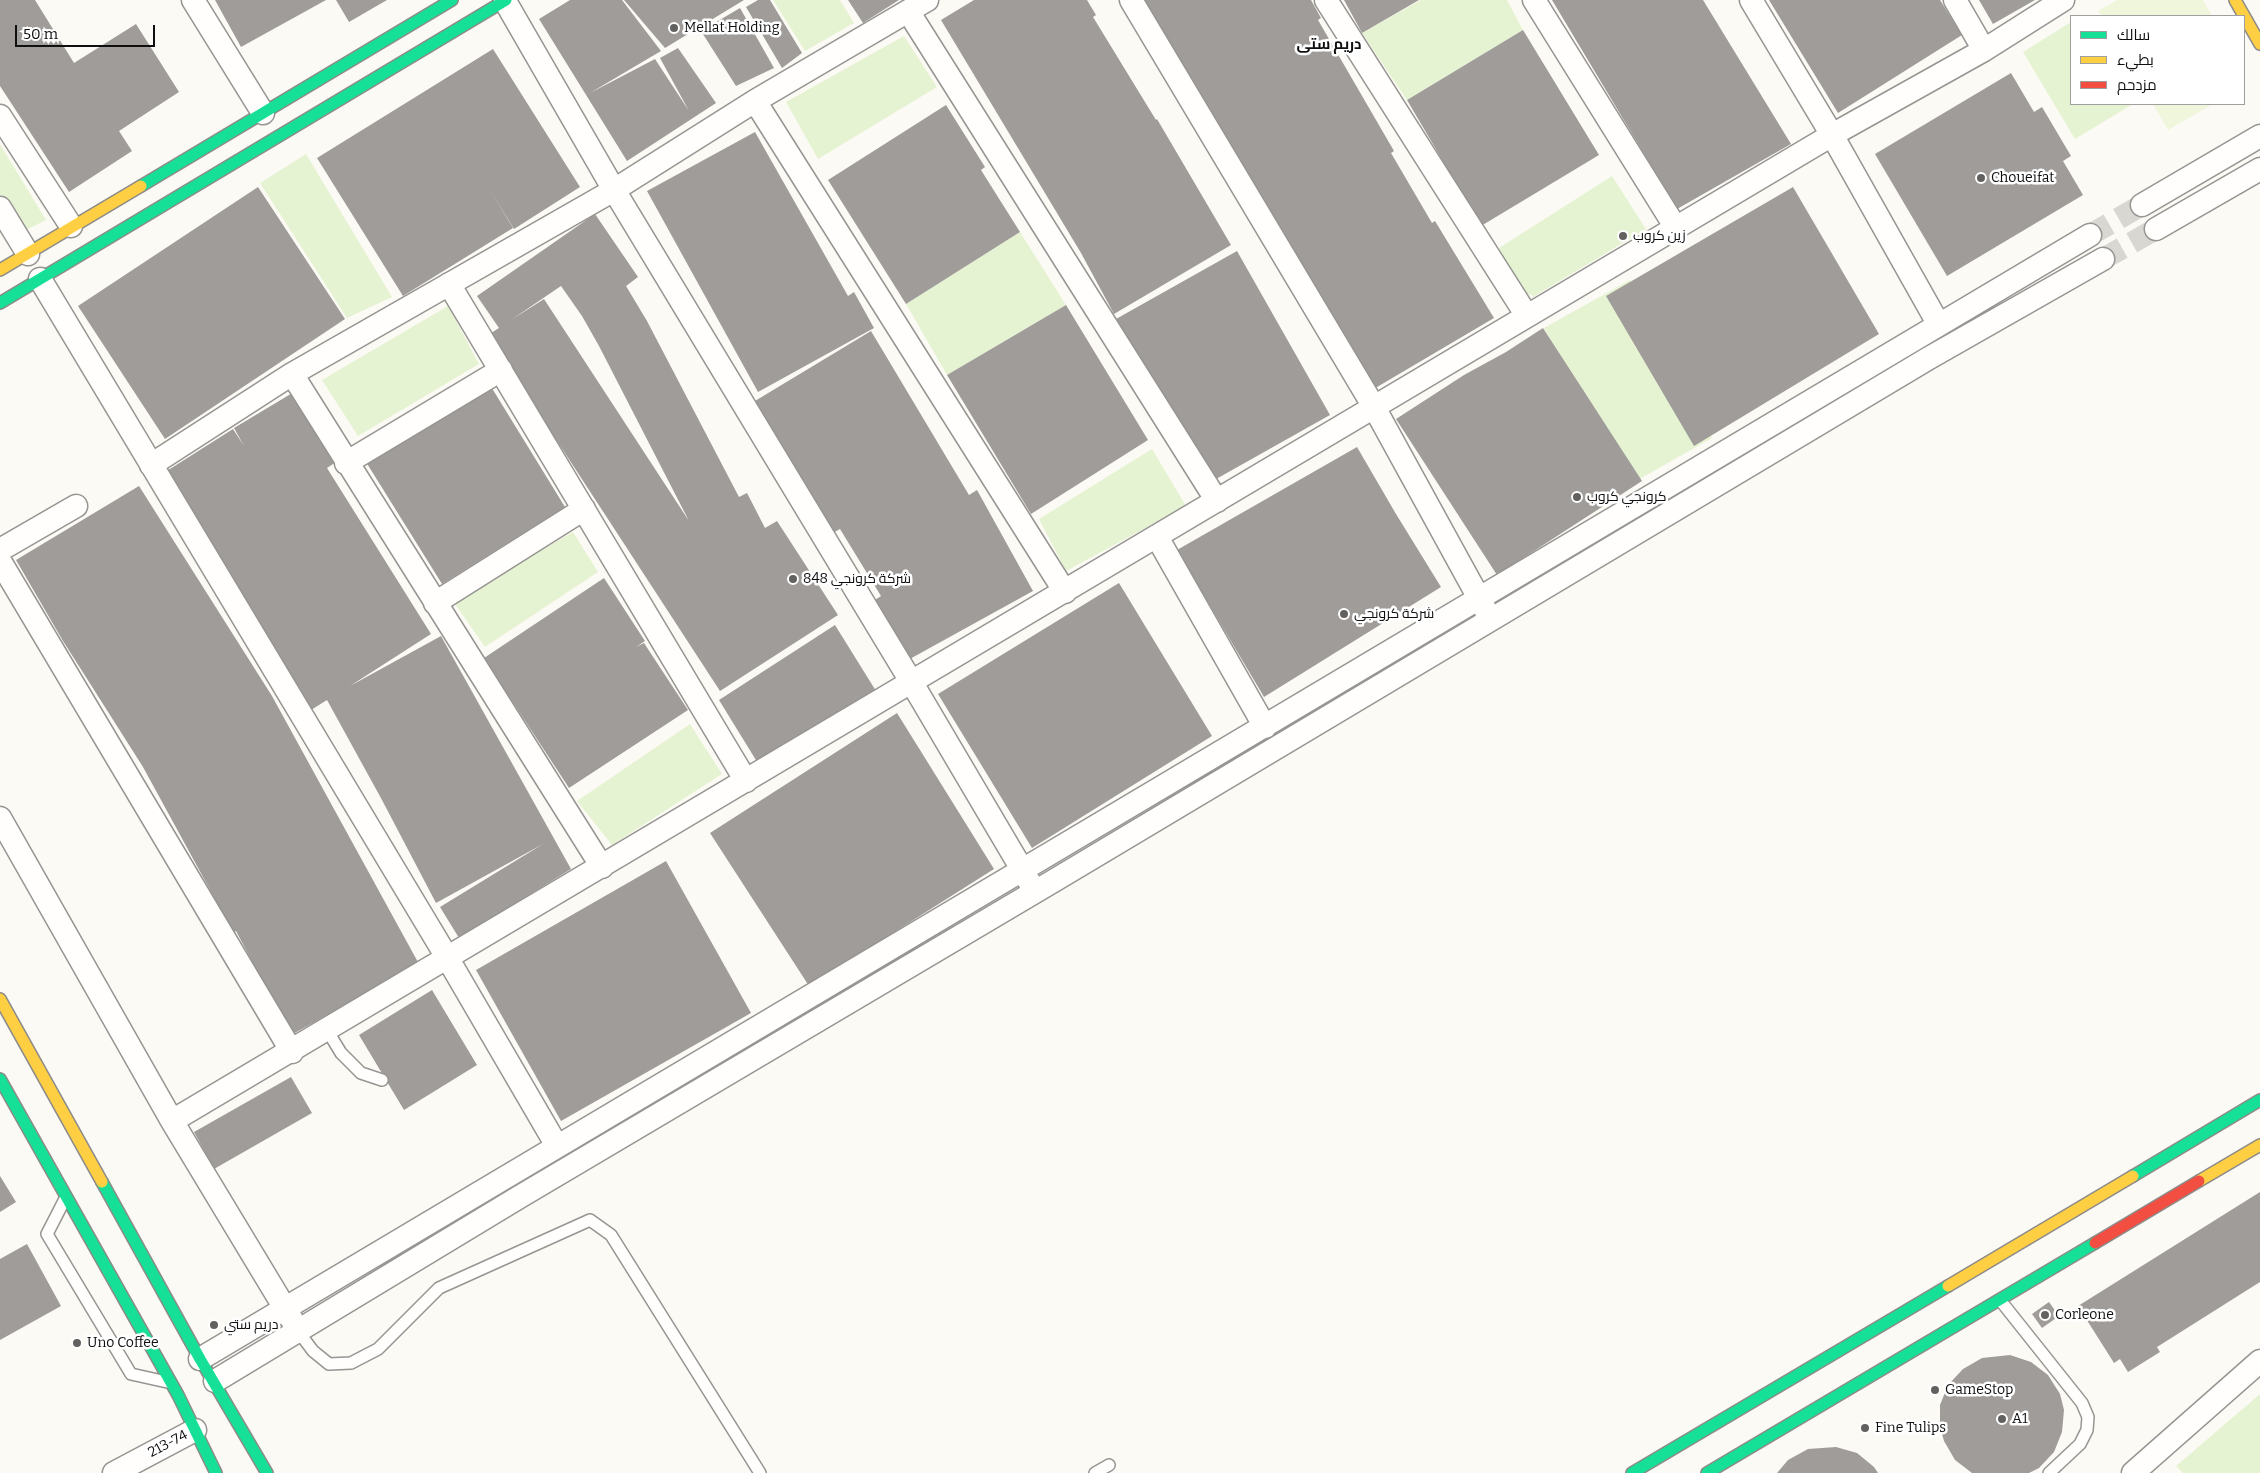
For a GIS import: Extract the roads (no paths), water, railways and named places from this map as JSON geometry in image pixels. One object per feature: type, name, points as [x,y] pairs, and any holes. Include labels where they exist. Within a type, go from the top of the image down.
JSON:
[{"type":"main road","points":[[1,301],[40,279],[88,230],[262,113],[455,11],[505,0]]},
{"type":"main road","points":[[2235,0],[2244,15]]},
{"type":"main road","points":[[0,270],[28,254],[88,230],[455,11]]},
{"type":"main road","points":[[2245,17],[2260,42]]},
{"type":"main road","points":[[0,999],[200,1359],[215,1381],[267,1473]]},
{"type":"main road","points":[[9,1037],[24,1040]]},
{"type":"main road","points":[[0,1079],[171,1383],[216,1473]]},
{"type":"main road","points":[[1632,1473],[2260,1100]]},
{"type":"main road","points":[[1708,1473],[2260,1145]]},
{"type":"main road","points":[[1755,1413],[1758,1401],[1769,1392]]},
{"type":"main road","points":[[1760,1425],[1771,1430],[1785,1427]]},
{"type":"main road","points":[[1660,1456],[1672,1453],[1683,1457]]},
{"type":"street","points":[[193,0],[262,113]]},
{"type":"street","points":[[505,0],[614,190],[912,682],[1035,892]]},
{"type":"street","points":[[1131,0],[1374,408],[1491,619]]},
{"type":"street","points":[[1326,0],[1527,316]]},
{"type":"street","points":[[1534,0],[1676,228]]},
{"type":"street","points":[[1751,0],[1832,135],[1938,325]]},
{"type":"street","points":[[1955,0],[1984,50]]},
{"type":"street","points":[[172,1121],[292,1052],[1832,135],[1984,50],[2063,0]]},
{"type":"street","points":[[151,465],[292,374],[614,190],[755,101],[918,6],[1217,501]]},
{"type":"street","points":[[755,101],[1065,592]]},
{"type":"street","points":[[0,116],[88,230]]},
{"type":"street","points":[[2142,205],[2260,136]]},
{"type":"street","points":[[2156,229],[2260,169]]},
{"type":"street","points":[[0,208],[28,254]]},
{"type":"street","points":[[200,1359],[2090,235]]},
{"type":"street","points":[[215,1381],[521,1196],[1035,892],[1740,470],[1929,358],[2103,259]]},
{"type":"street","points":[[40,279],[448,959],[557,1146]]},
{"type":"street","points":[[449,284],[746,781]]},
{"type":"street","points":[[346,463],[500,370]]},
{"type":"street","points":[[292,374],[346,463],[602,867]]},
{"type":"street","points":[[1727,451],[1740,470]]},
{"type":"street","points":[[0,550],[76,506]]},
{"type":"street","points":[[435,603],[584,509]]},
{"type":"street","points":[[1157,537],[1265,727]]},
{"type":"street","points":[[0,561],[292,1052]]},
{"type":"street","points":[[0,818],[172,1121],[286,1307],[298,1331]]},
{"type":"street","points":[[508,1176],[521,1196]]},
{"type":"street","points":[[2132,1473],[2260,1361]]},
{"type":"street","name":"213-74","points":[[114,1473],[195,1430]]},
{"type":"lane","points":[[328,1030],[341,1053],[361,1073],[382,1080]]},
{"type":"lane","points":[[66,1198],[47,1234],[131,1374],[171,1383]]},
{"type":"lane","points":[[298,1331],[313,1351],[329,1364],[351,1363],[378,1349],[439,1288],[590,1220],[611,1235],[760,1473]]},
{"type":"lane","points":[[2000,1300],[2082,1403],[2088,1417],[2087,1430],[2080,1444],[2049,1473]]},
{"type":"lane","points":[[1095,1473],[1109,1465]]},
{"type":"tunnel","points":[[2090,235],[2142,205]]},
{"type":"tunnel","points":[[2103,259],[2156,229]]},
{"type":"place","name":"Mellat Holding","points":[[674,28]]},
{"type":"place","name":"Choueifat","points":[[1981,178]]},
{"type":"place","name":"زين كروب","points":[[1623,236]]},
{"type":"place","name":"كرونجي كروب","points":[[1577,497]]},
{"type":"place","name":"شركة كرونجي 848","points":[[793,579]]},
{"type":"place","name":"شركة كرونجي","points":[[1344,614]]},
{"type":"place","name":"Corleone","points":[[2045,1315]]},
{"type":"place","name":"دريم ستي","points":[[214,1325]]},
{"type":"place","name":"Uno Coffee","points":[[77,1343]]},
{"type":"place","name":"GameStop","points":[[1935,1390]]},
{"type":"place","name":"A1","points":[[2002,1419]]},
{"type":"place","name":"Fine Tulips","points":[[1865,1428]]},
{"type":"district","name":"دریم ستی","points":[[1329,45]]}]
